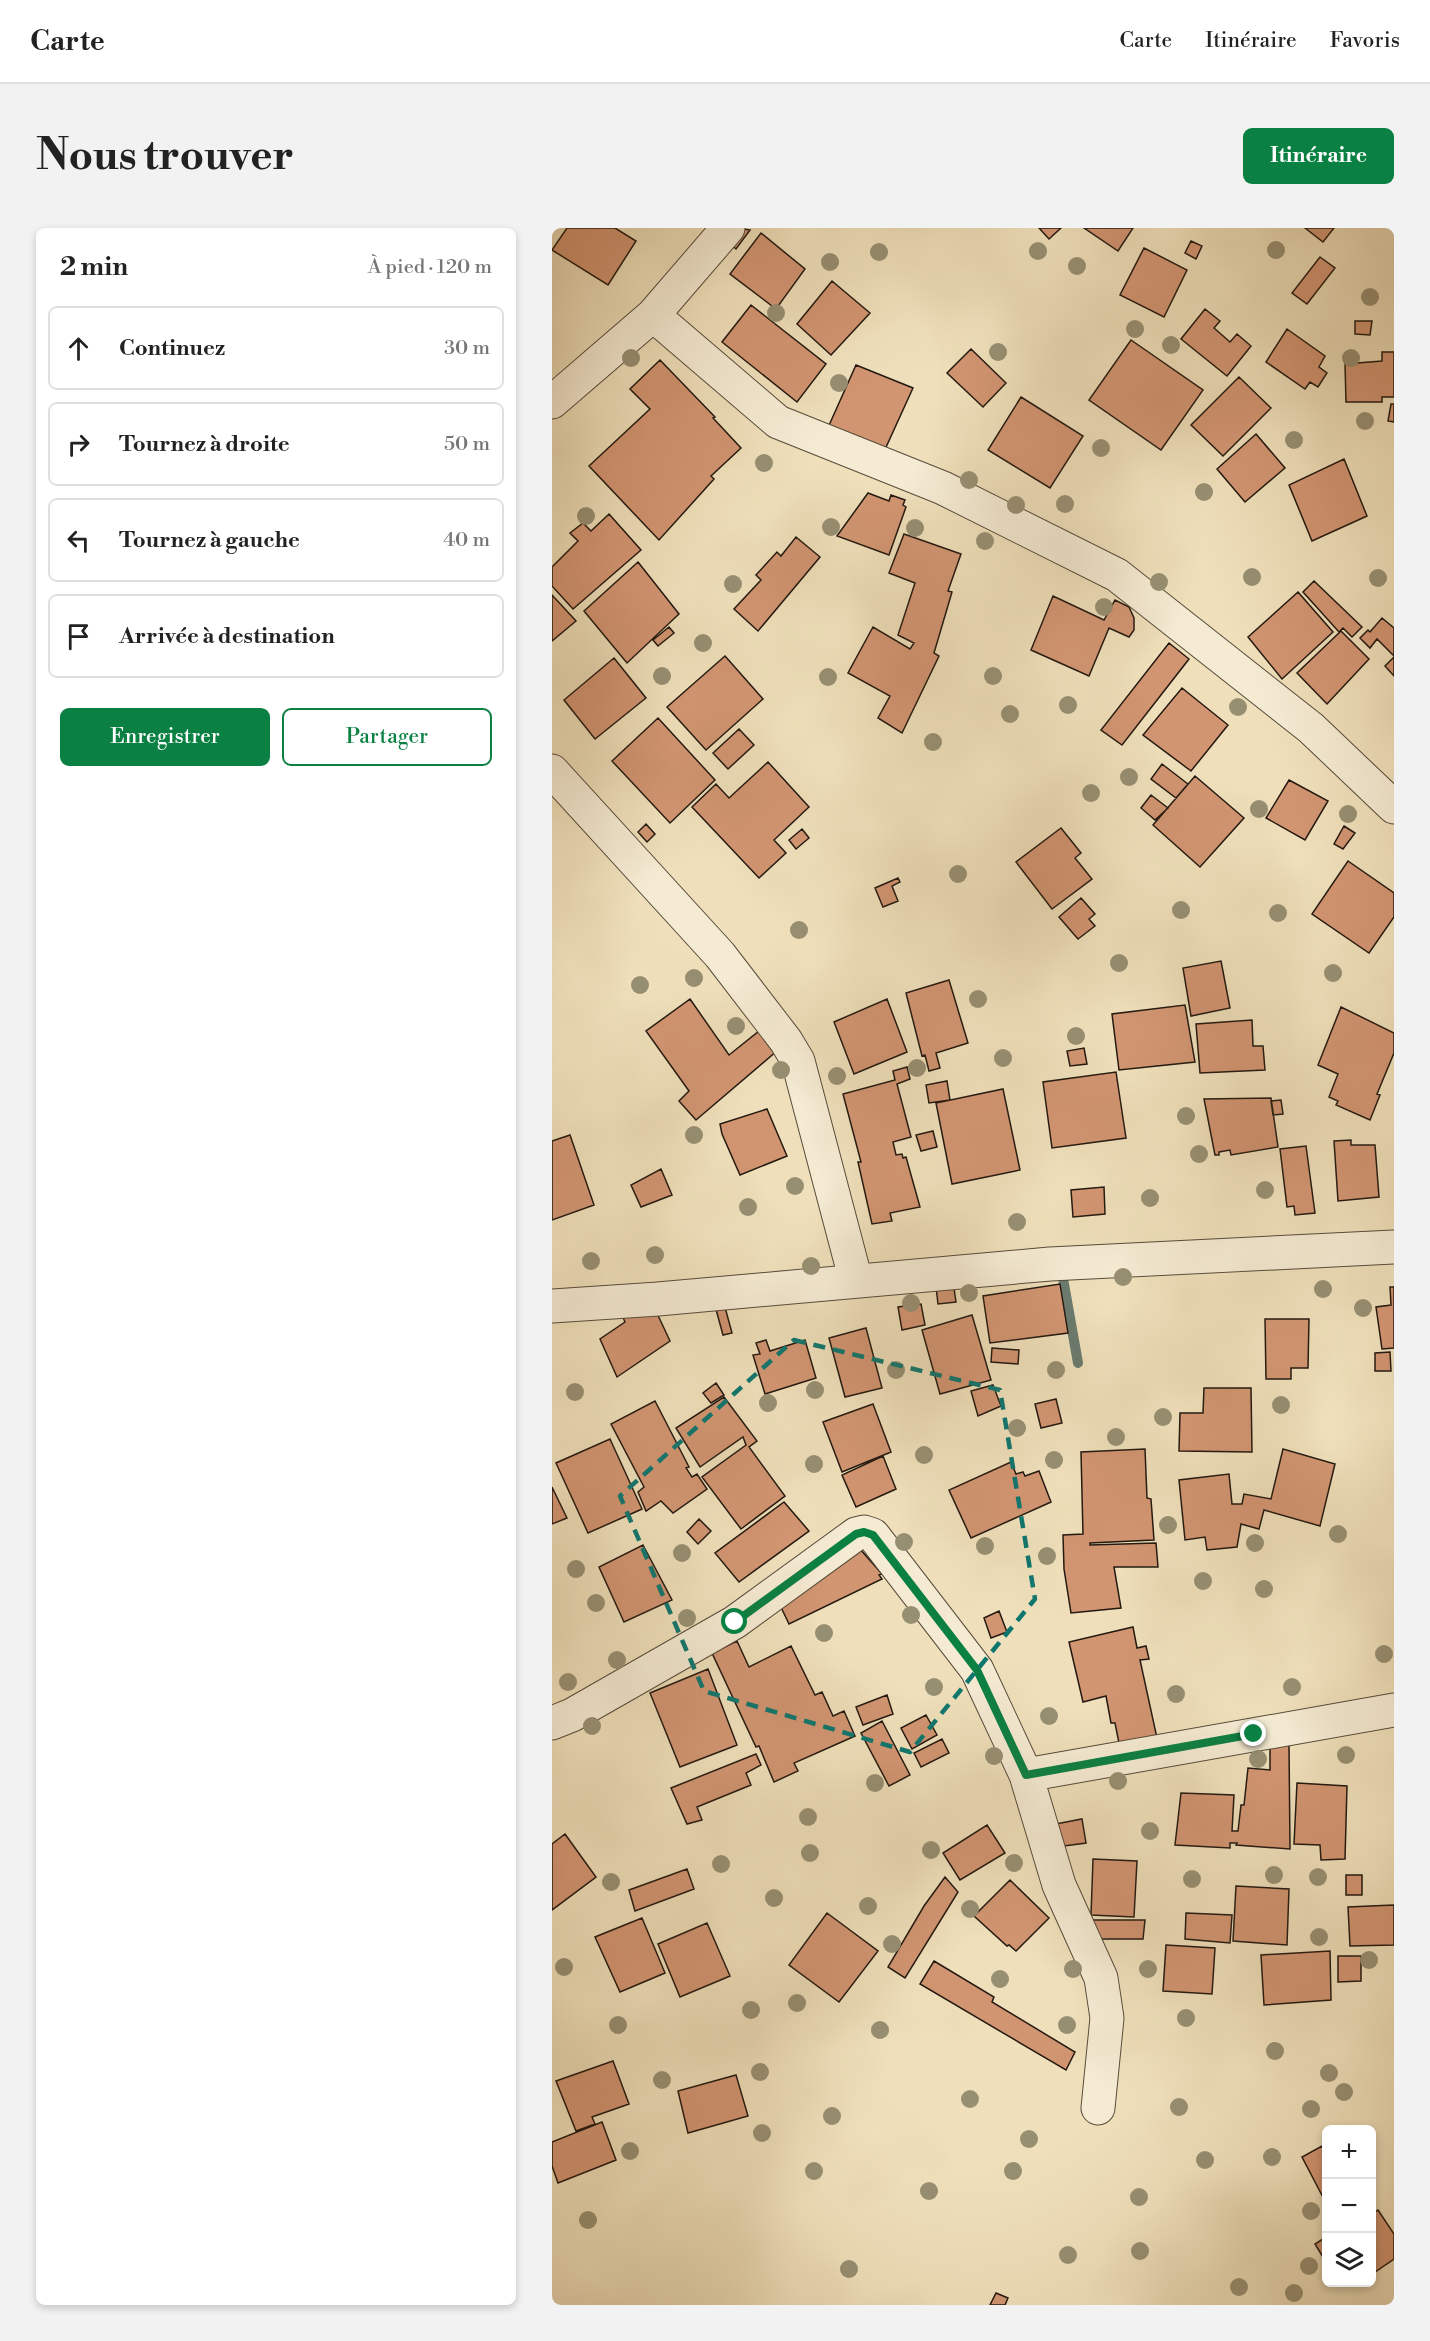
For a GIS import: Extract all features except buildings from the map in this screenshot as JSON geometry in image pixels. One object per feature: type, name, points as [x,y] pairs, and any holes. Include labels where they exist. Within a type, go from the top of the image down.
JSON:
[{"type":"street","points":[[552,402],[653,315],[728,228]]},
{"type":"street","points":[[653,315],[778,422],[943,488],[1117,575],[1311,728],[1394,807]]},
{"type":"street","points":[[552,771],[720,955],[786,1041],[798,1061],[856,1281]]},
{"type":"street","points":[[552,1306],[1050,1264],[1394,1247]]},
{"type":"street","points":[[552,1723],[572,1715],[735,1622],[856,1534],[864,1532],[873,1535],[977,1670],[1026,1775],[1059,1885],[1101,1978],[1107,2018],[1098,2108]]},
{"type":"street","points":[[1026,1775],[1394,1710]]},
{"type":"highlighted area","points":[[794,1340],[1000,1390],[1035,1599],[910,1752],[704,1691],[620,1496]]},
{"type":"waterway","points":[[1056,1274],[1062,1273],[1078,1363]]},
{"type":"route","points":[[735,1622],[856,1534],[864,1532],[873,1535],[977,1670],[1026,1775],[1254,1734]]}]
